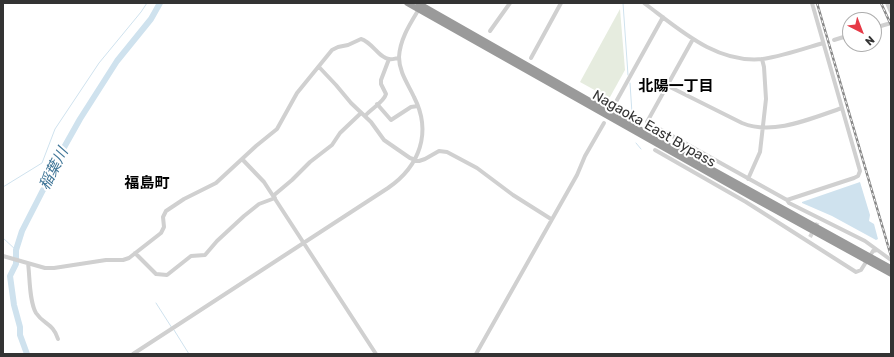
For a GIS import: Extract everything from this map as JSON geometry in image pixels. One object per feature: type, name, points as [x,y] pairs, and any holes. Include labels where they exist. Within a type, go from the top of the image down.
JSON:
[{"type":"highway","name":"Nagaoka East Bypass","points":[[407,3],[420,5],[744,194],[891,268]]},
{"type":"highway","name":"Nagaoka East Bypass","points":[[799,221],[891,274]]},
{"type":"street","points":[[490,31],[510,3]]},
{"type":"street","points":[[531,58],[561,3]]},
{"type":"street","points":[[644,3],[693,39],[708,48],[725,55],[762,59],[780,56],[823,44]]},
{"type":"street","points":[[787,200],[854,178],[859,174],[859,167],[812,3]]},
{"type":"street","points":[[887,3],[891,12]]},
{"type":"street","points":[[133,354],[397,182],[408,171],[415,160],[421,143],[423,130],[421,112],[403,77],[399,58],[402,39],[420,5]]},
{"type":"street","points":[[612,109],[663,17]]},
{"type":"street","points":[[834,40],[842,38]]},
{"type":"street","points":[[3,256],[45,268],[60,268],[106,260],[126,260],[161,233],[164,227],[163,217],[166,212],[184,198],[216,183],[260,142],[277,129],[293,99],[332,50],[361,39],[389,59],[399,58]]},
{"type":"street","points":[[693,39],[648,122],[787,200],[789,203],[818,221],[865,241],[891,260]]},
{"type":"street","points":[[135,253],[156,274],[167,275],[190,256],[205,255],[217,241],[244,216],[259,204],[274,197],[310,162],[332,145],[340,133],[385,97],[386,94],[381,84],[381,80],[389,59]]},
{"type":"street","points":[[748,179],[759,157],[763,127],[766,99],[762,59]]},
{"type":"street","points":[[319,67],[373,124],[384,140],[410,158],[422,160],[439,151],[447,152],[474,166],[513,195],[551,219]]},
{"type":"street","points":[[668,86],[742,123],[763,127],[780,127],[842,108]]},
{"type":"street","points":[[377,104],[391,120],[411,107],[418,106]]},
{"type":"street","points":[[476,354],[577,175],[585,156],[604,123]]},
{"type":"street","points":[[655,150],[746,202],[856,272],[862,270],[873,251],[877,250]]},
{"type":"street","points":[[242,159],[264,182],[376,354]]},
{"type":"street","points":[[807,241],[810,237]]},
{"type":"street","points":[[27,262],[34,309],[42,319],[53,328],[58,339]]},
{"type":"shaded area","points":[[620,9],[625,70],[609,98],[580,82]]},
{"type":"water","points":[[860,182],[870,215],[869,221],[874,224],[878,239],[876,240],[832,216],[802,203],[802,202]]},
{"type":"waterway","points":[[3,187],[42,163],[55,129],[99,63],[147,3]]},
{"type":"waterway","name":"稲葉川","points":[[27,354],[20,335],[20,327],[14,305],[10,276],[16,264],[16,250],[22,231],[43,190],[50,180],[53,167],[80,119],[117,61],[151,19],[160,3]]},
{"type":"waterway","points":[[623,3],[628,75]]},
{"type":"waterway","points":[[630,83],[632,113]]},
{"type":"waterway","points":[[636,143],[641,149]]},
{"type":"waterway","points":[[3,238],[16,250]]},
{"type":"waterway","points":[[156,303],[172,328]]},
{"type":"waterway","points":[[174,330],[189,354]]},
{"type":"tunnel","points":[[810,237],[818,222]]},
{"type":"railway","points":[[817,3],[891,256]]},
{"type":"railway","points":[[881,3],[891,25]]},
{"type":"district","name":"北陽一丁目","points":[[676,87]]},
{"type":"district","name":"福島町","points":[[147,184]]}]
